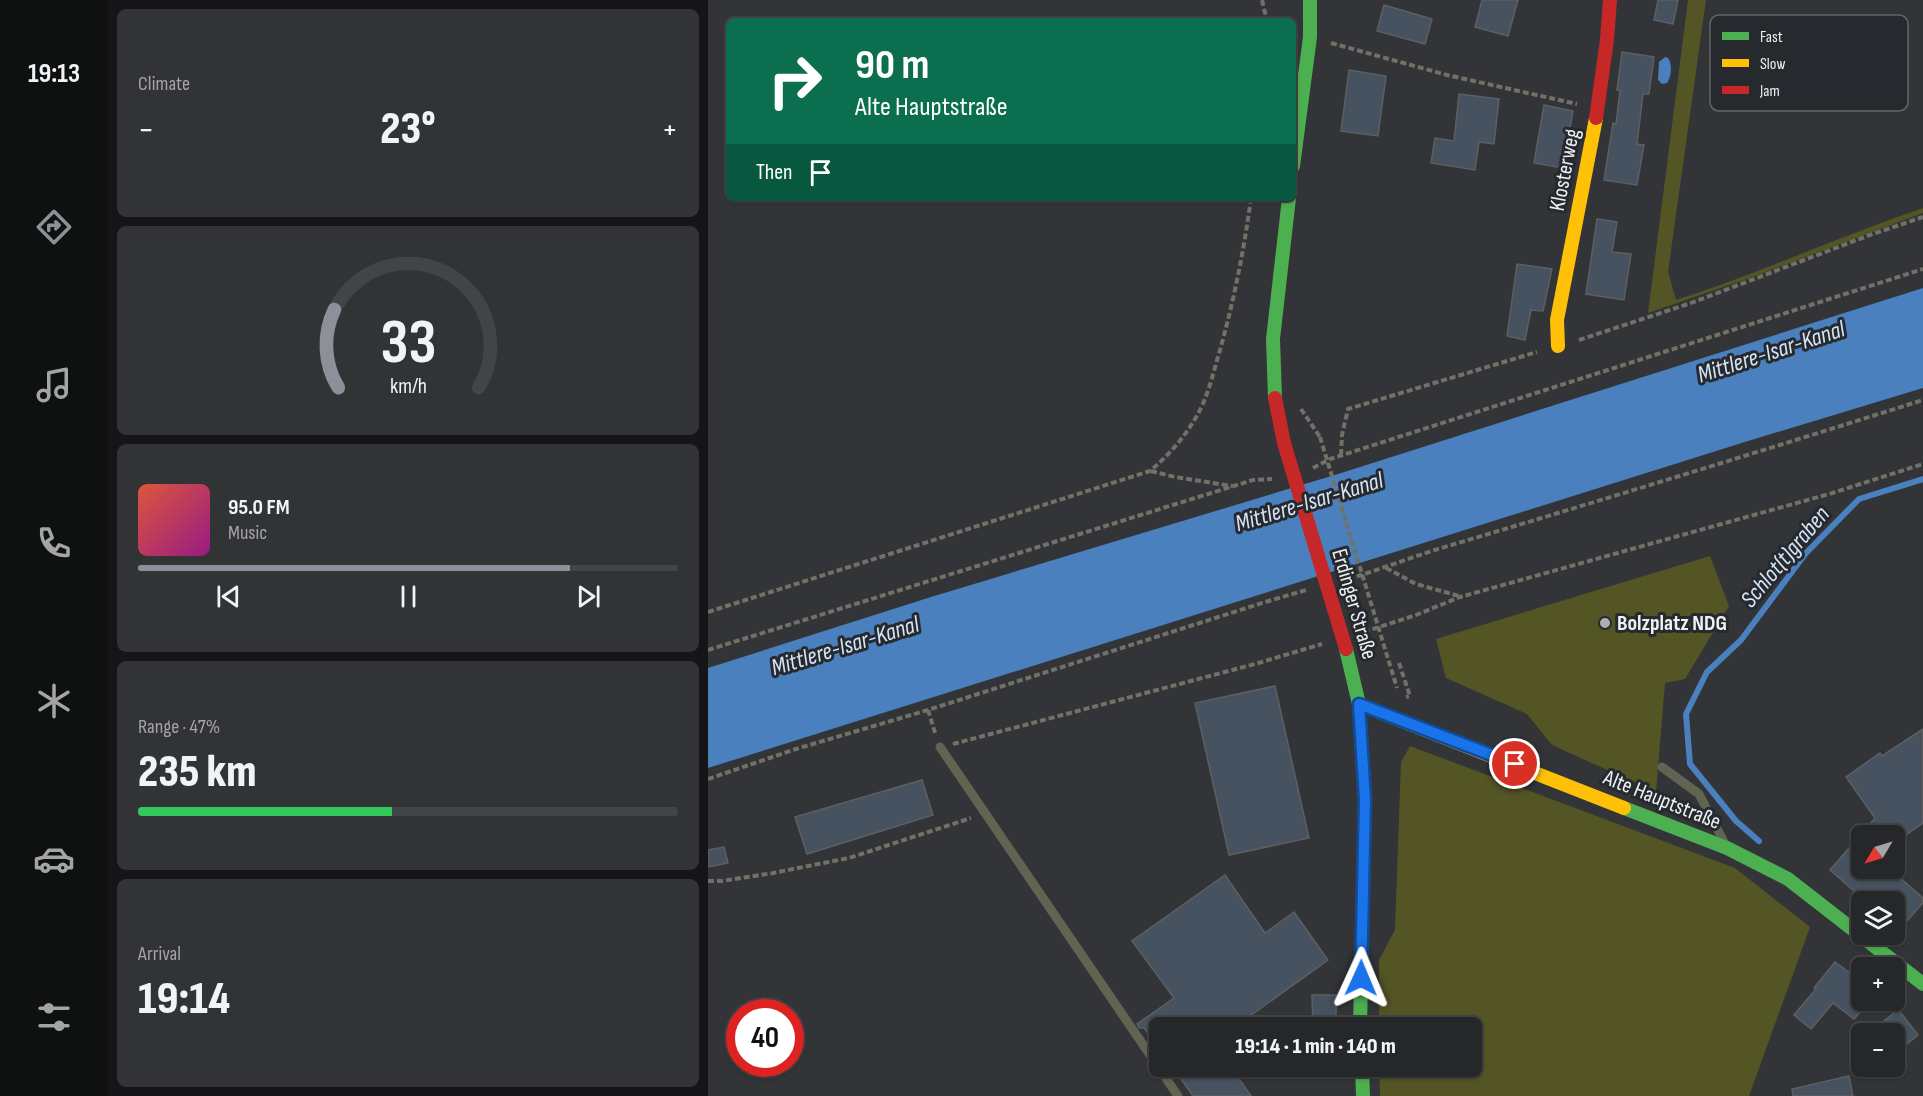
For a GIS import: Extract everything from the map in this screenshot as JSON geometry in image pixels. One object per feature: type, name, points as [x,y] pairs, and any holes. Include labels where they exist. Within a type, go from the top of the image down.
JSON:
[{"type":"street","points":[[1296,143],[1310,37],[1310,0]]},
{"type":"street","name":"Klosterweg","points":[[1558,346],[1557,320],[1598,109],[1607,47],[1610,0]]},
{"type":"street","name":"Erdinger Straße","points":[[1289,201],[1273,339],[1275,398],[1284,443],[1346,649],[1359,704],[1365,800],[1360,1017]]},
{"type":"street","name":"Alte Hauptstraße","points":[[1359,704],[1727,848],[1788,879],[1921,979]]},
{"type":"street","points":[[1363,1077],[1364,1096]]},
{"type":"lane","points":[[940,747],[1178,1096]]},
{"type":"lane","points":[[1662,767],[1699,794],[1727,848]]},
{"type":"path","points":[[1262,0],[1267,18]]},
{"type":"path","points":[[1310,37],[1447,75],[1598,109]]},
{"type":"path","points":[[708,612],[1150,471],[1174,449],[1196,418],[1209,389],[1229,318],[1250,201]]},
{"type":"path","points":[[1341,456],[1342,435],[1348,409],[1558,346],[1691,303],[1923,217]]},
{"type":"path","points":[[1305,472],[1330,459],[1923,269]]},
{"type":"path","points":[[1320,437],[1397,688]]},
{"type":"path","points":[[1358,634],[1416,615],[1460,597],[1829,494],[1923,464]]},
{"type":"path","points":[[1150,471],[1234,486]]},
{"type":"path","points":[[708,650],[1252,480],[1274,478]]},
{"type":"path","points":[[1386,568],[1416,584],[1460,597]]},
{"type":"path","points":[[928,710],[940,747],[1324,644]]},
{"type":"path","points":[[1399,663],[1410,696],[1405,697]]},
{"type":"path","points":[[708,881],[773,873],[849,858],[986,813]]},
{"type":"shaded area","points":[[1688,0],[1706,0],[1668,272],[1676,300],[1923,208],[1923,213],[1747,279],[1648,313]]},
{"type":"shaded area","name":"Bolzplatz NDG","points":[[1710,556],[1729,606],[1685,679],[1665,683],[1656,792],[1552,745],[1527,714],[1446,678],[1436,639]]},
{"type":"shaded area","points":[[1410,746],[1735,868],[1810,927],[1749,1096],[1380,1096],[1379,1077],[1482,1077],[1482,1017],[1379,1017],[1379,960],[1395,930],[1401,762]]},
{"type":"water","points":[[1665,57],[1670,61],[1671,71],[1667,83],[1662,84],[1658,80],[1659,62]]},
{"type":"water","name":"Mittlere-Isar-Kanal","points":[[1923,288],[1923,388],[708,768],[708,668],[931,597],[1338,474]]},
{"type":"building","points":[[1482,0],[1518,0],[1508,36],[1475,27]]},
{"type":"building","points":[[1658,0],[1678,0],[1673,24],[1654,20]]},
{"type":"building","points":[[1384,5],[1432,19],[1425,44],[1377,31]]},
{"type":"building","points":[[1622,52],[1654,57],[1649,94],[1643,94],[1637,144],[1644,145],[1637,185],[1604,180],[1613,123],[1616,124],[1620,90],[1617,90]]},
{"type":"building","points":[[1349,70],[1386,76],[1378,136],[1341,131]]},
{"type":"building","points":[[1459,94],[1499,99],[1494,144],[1479,142],[1475,170],[1431,163],[1435,138],[1454,141]]},
{"type":"building","points":[[1544,105],[1573,111],[1563,168],[1534,163]]},
{"type":"building","points":[[1597,219],[1617,222],[1612,252],[1631,254],[1624,300],[1586,294]]},
{"type":"building","points":[[1517,264],[1552,269],[1543,311],[1531,310],[1525,340],[1507,336]]},
{"type":"building","points":[[1275,686],[1309,838],[1229,855],[1195,703]]},
{"type":"building","points":[[1923,729],[1923,823],[1905,835],[1905,825],[1869,825],[1875,818],[1846,777],[1880,753],[1882,756]]},
{"type":"building","points":[[922,780],[933,815],[807,854],[795,817]]},
{"type":"building","points":[[1851,846],[1851,879],[1901,879],[1923,898],[1923,903],[1906,922],[1905,891],[1854,891],[1830,870]]},
{"type":"building","points":[[724,847],[728,863],[708,867],[708,850]]},
{"type":"building","points":[[1225,875],[1265,933],[1294,912],[1328,960],[1248,1017],[1149,1017],[1149,1035],[1137,1024],[1174,998],[1132,941]]},
{"type":"building","points":[[1835,962],[1851,974],[1851,1011],[1861,1011],[1854,1019],[1833,1003],[1811,1029],[1794,1015],[1816,989],[1814,988]]},
{"type":"building","points":[[1312,995],[1336,995],[1336,1017],[1313,1017]]},
{"type":"building","points":[[1894,1011],[1899,1011],[1918,1035],[1905,1045],[1905,1023],[1882,1023]]},
{"type":"building","points":[[1849,1076],[1853,1096],[1793,1096],[1792,1089]]},
{"type":"building","points":[[1180,1077],[1238,1077],[1251,1096],[1193,1096]]},
{"type":"waterway","name":"Schlot(t)graben","points":[[1759,841],[1736,821],[1690,764],[1686,714],[1707,672],[1741,640],[1806,553],[1859,499],[1923,479]]},
{"type":"traffic: fast","points":[[1296,143],[1310,37],[1310,0]]},
{"type":"traffic: fast","points":[[1275,398],[1273,339],[1289,201]]},
{"type":"traffic: fast","points":[[1346,649],[1359,704],[1365,800],[1360,1017]]},
{"type":"traffic: fast","points":[[1624,808],[1727,848],[1788,879],[1923,984]]},
{"type":"traffic: fast","points":[[1362,1077],[1363,1096]]},
{"type":"traffic: slow","points":[[1558,346],[1557,320],[1596,118]]},
{"type":"traffic: slow","points":[[1359,704],[1624,808]]},
{"type":"traffic: jam","points":[[1596,118],[1610,0]]},
{"type":"traffic: jam","points":[[1275,398],[1284,443],[1346,649]]},
{"type":"place","name":"Bolzplatz NDG","points":[[1605,623]]},
{"type":"route","points":[[1361,978],[1365,800],[1359,704],[1515,764]]}]
